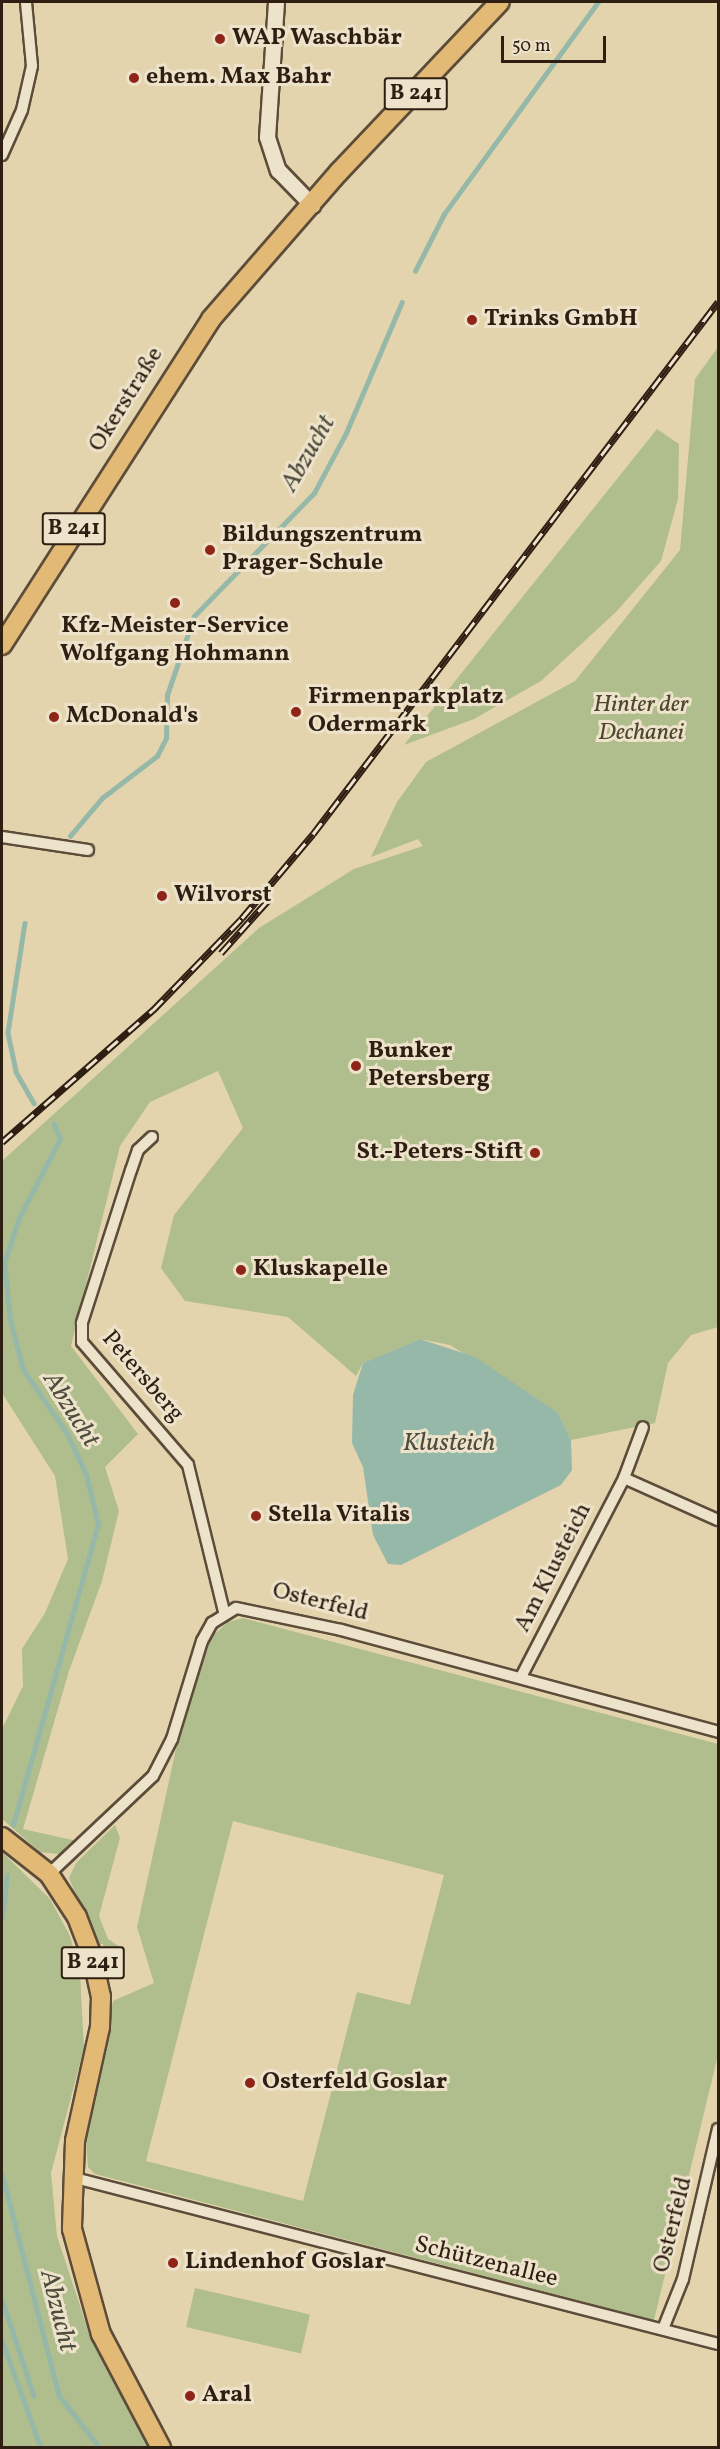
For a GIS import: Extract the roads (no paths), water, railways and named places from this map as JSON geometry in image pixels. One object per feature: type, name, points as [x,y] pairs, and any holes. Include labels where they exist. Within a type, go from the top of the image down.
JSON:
[{"type":"main road","points":[[276,2],[266,125],[271,150],[315,202]]},
{"type":"main road","name":"B 241","points":[[315,202],[500,2]]},
{"type":"main road","name":"Okerstraße","points":[[2,645],[184,356],[232,292],[315,202]]},
{"type":"main road","name":"B 241","points":[[2,1838],[53,1881],[81,1925],[96,1975],[101,1997],[96,2046],[70,2176],[74,2241],[92,2309],[161,2448]]},
{"type":"street","points":[[2,155],[22,110],[32,66],[26,2]]},
{"type":"street","points":[[2,837],[88,850]]},
{"type":"street","name":"Petersberg","points":[[152,1137],[138,1149],[81,1333],[86,1351],[188,1465],[224,1612]]},
{"type":"street","name":"Am Klusteich","points":[[521,1677],[624,1478],[643,1427]]},
{"type":"street","points":[[624,1478],[718,1520]]},
{"type":"street","name":"Osterfeld","points":[[224,1612],[252,1608],[521,1677],[718,1732]]},
{"type":"street","points":[[53,1881],[153,1776],[172,1739],[202,1641],[224,1612]]},
{"type":"street","name":"Osterfeld","points":[[663,2329],[683,2279],[718,2129]]},
{"type":"street","name":"Schützenallee","points":[[70,2176],[718,2344]]},
{"type":"water","name":"Klusteich","points":[[420,1339],[475,1357],[558,1413],[571,1440],[572,1470],[561,1485],[401,1565],[388,1564],[373,1535],[363,1467],[352,1443],[353,1395],[363,1363]]},
{"type":"waterway","name":"Abzucht","points":[[415,271],[444,214],[598,2]]},
{"type":"waterway","name":"Abzucht","points":[[70,836],[102,798],[157,756],[166,738],[167,695],[194,616],[314,493],[346,433],[402,302]]},
{"type":"waterway","name":"Abzucht","points":[[25,923],[8,1033],[16,1072],[34,1103]]},
{"type":"waterway","name":"Abzucht","points":[[13,1825],[98,1524],[86,1475],[67,1434],[23,1370],[10,1320],[4,1263],[19,1218],[60,1139],[54,1124]]},
{"type":"waterway","name":"Abzucht","points":[[2,1918],[7,1875]]},
{"type":"waterway","name":"Abzucht","points":[[2,2173],[59,2395],[100,2448]]},
{"type":"waterway","points":[[2,2299],[34,2396]]},
{"type":"waterway","points":[[2,2340],[41,2448]]},
{"type":"railway","points":[[2,1142],[153,1010],[242,918],[313,834],[718,302]]},
{"type":"railway","points":[[221,953],[271,897]]},
{"type":"place","name":"WAP Waschbär","points":[[220,39]]},
{"type":"place","name":"ehem. Max Bahr","points":[[134,78]]},
{"type":"place","name":"Trinks GmbH","points":[[472,320]]},
{"type":"place","name":"Bildungszentrum Prager-Schule","points":[[210,550]]},
{"type":"place","name":"Kfz-Meister-Service Wolfgang Hohmann","points":[[175,603]]},
{"type":"place","name":"Firmenparkplatz Odermark","points":[[296,712]]},
{"type":"place","name":"McDonald's","points":[[54,717]]},
{"type":"place","name":"Wilvorst","points":[[162,896]]},
{"type":"place","name":"Bunker Petersberg","points":[[356,1066]]},
{"type":"place","name":"St.-Peters-Stift","points":[[535,1153]]},
{"type":"place","name":"Kluskapelle","points":[[241,1270]]},
{"type":"place","name":"Stella Vitalis","points":[[256,1516]]},
{"type":"place","name":"Osterfeld Goslar","points":[[250,2083]]},
{"type":"place","name":"Lindenhof Goslar","points":[[173,2263]]},
{"type":"place","name":"Aral","points":[[190,2396]]},
{"type":"park label","name":"Hinter der Dechanei","points":[[641,720]]}]
